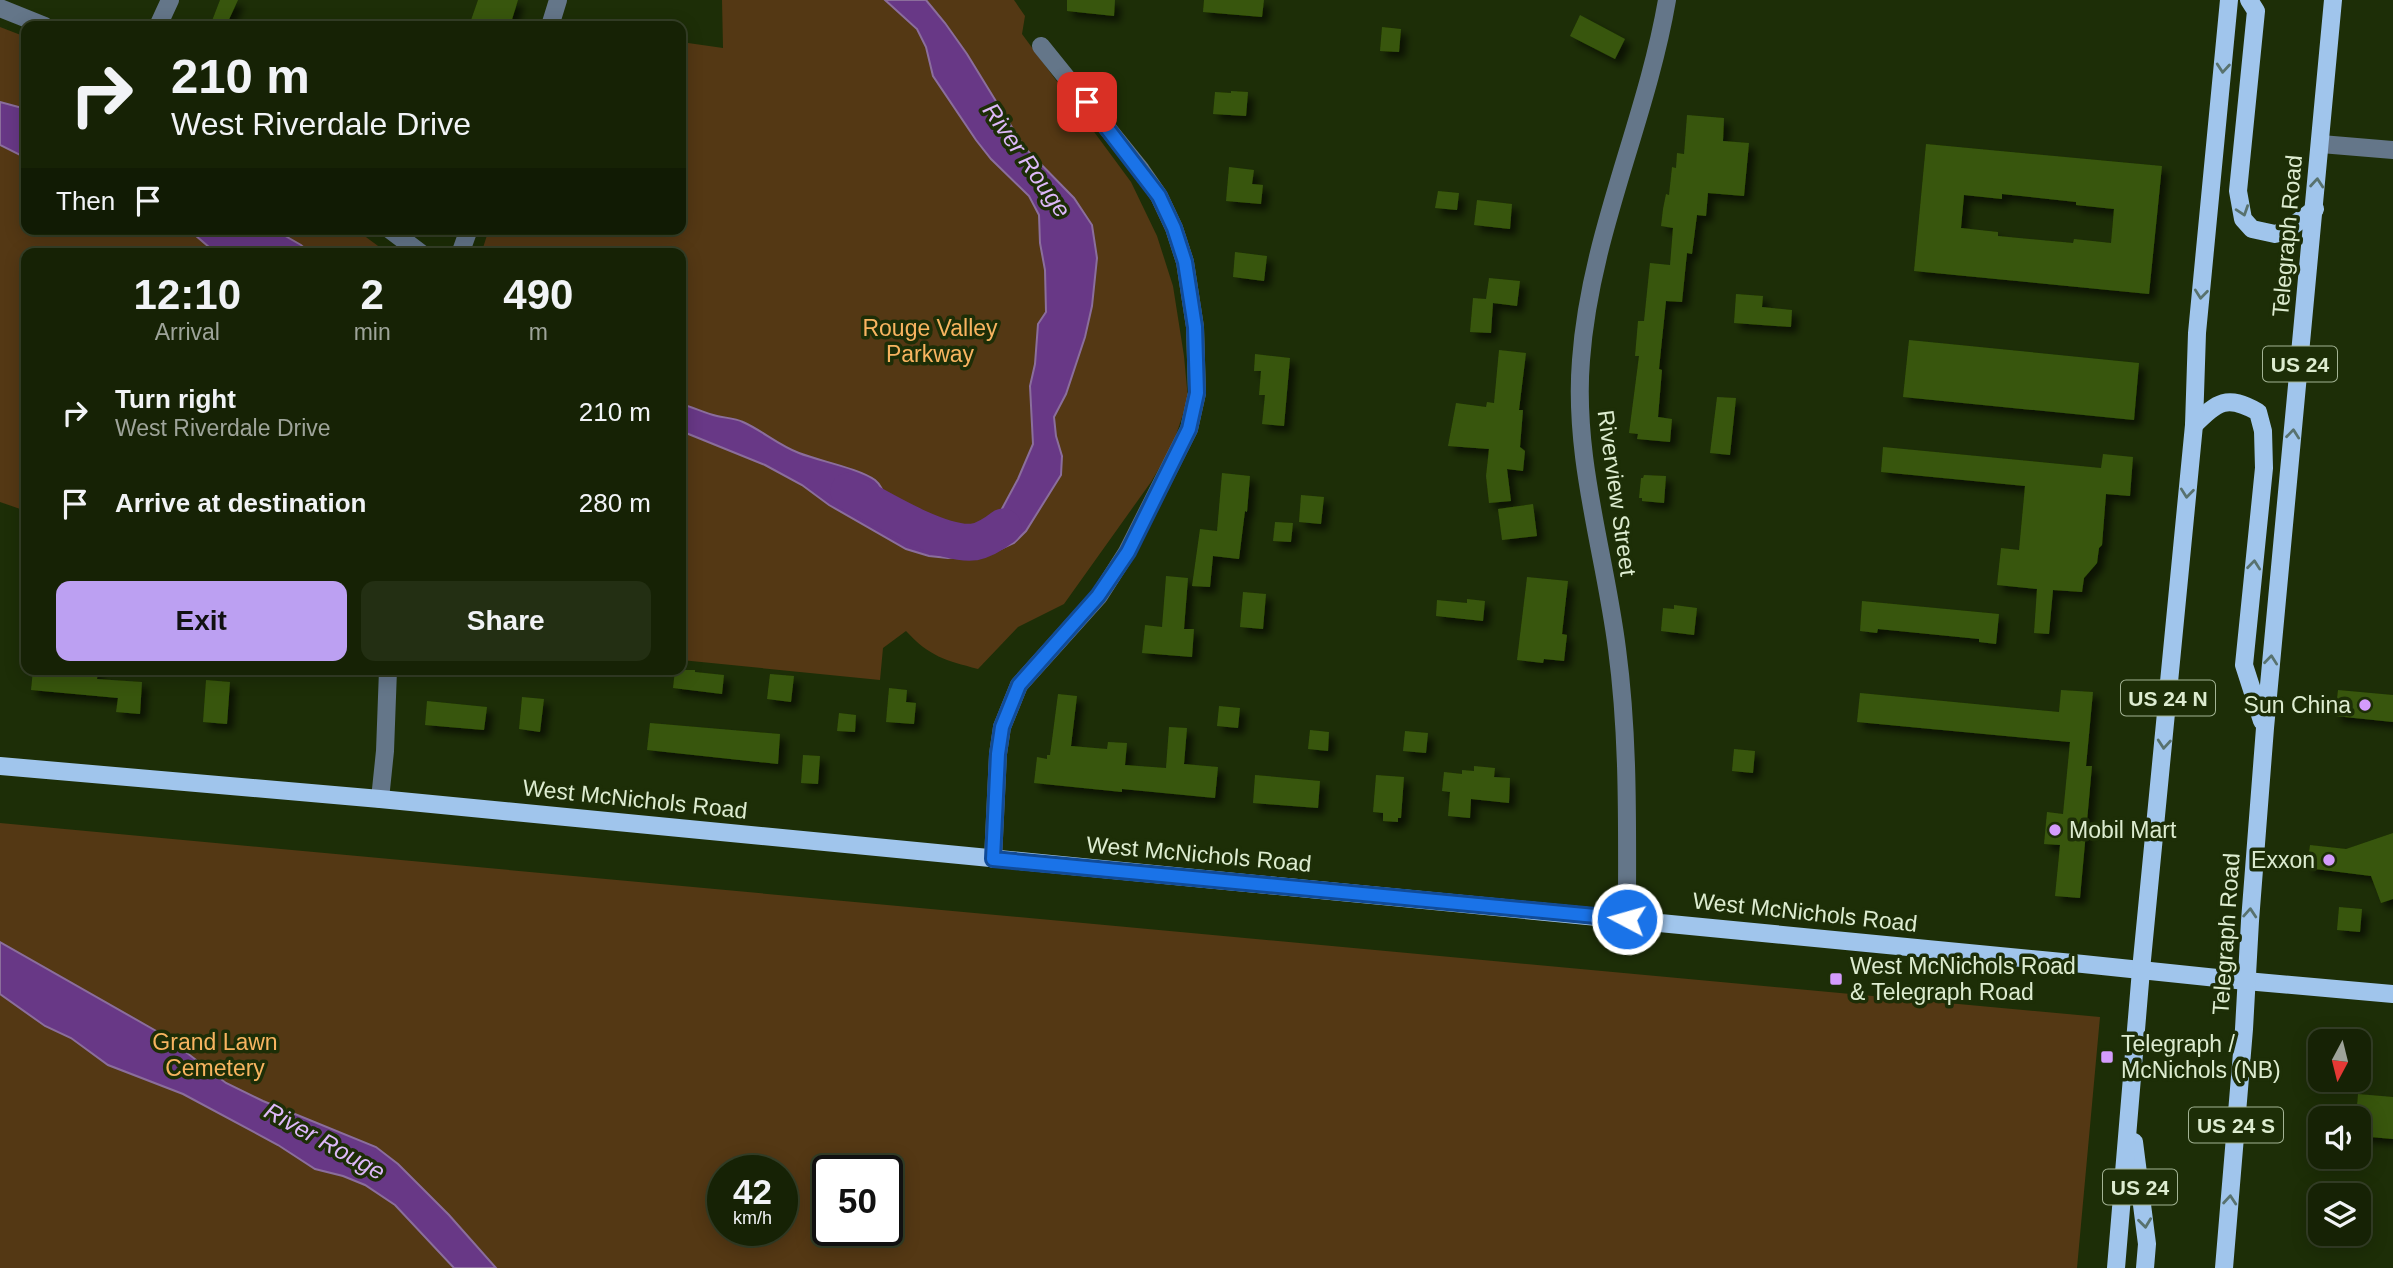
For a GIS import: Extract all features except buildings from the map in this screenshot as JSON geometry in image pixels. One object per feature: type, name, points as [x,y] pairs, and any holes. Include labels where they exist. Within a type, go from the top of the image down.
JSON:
[{"type":"main road","points":[[2194,425],[2197,333],[2230,0]]},
{"type":"main road","points":[[2249,0],[2256,11],[2238,191],[2243,219],[2252,229],[2275,234],[2287,230],[2315,209]]},
{"type":"main road","name":"Telegraph Road","points":[[2224,1268],[2265,728],[2333,0]]},
{"type":"main road","name":"Telegraph Road","points":[[2194,425],[2216,404],[2231,402],[2258,412],[2263,431],[2264,468],[2245,665],[2265,728]]},
{"type":"main road","name":"US 24 N","points":[[2130,1107],[2194,425]]},
{"type":"main road","name":"West McNichols Road","points":[[0,766],[380,799],[2393,994]]},
{"type":"main road","name":"US 24","points":[[2116,1268],[2130,1107]]},
{"type":"main road","name":"US 24","points":[[2130,1107],[2147,1244],[2145,1268]]},
{"type":"street","points":[[160,21],[170,0]]},
{"type":"street","points":[[552,21],[558,0]]},
{"type":"street","name":"Riverview Street","points":[[1627,919],[1625,718],[1617,646],[1584,462],[1579,398],[1581,359],[1602,236],[1660,43],[1667,0]]},
{"type":"street","points":[[0,8],[32,21]]},
{"type":"street","points":[[993,859],[998,754],[1002,727],[1011,702],[1019,685],[1098,596],[1128,552],[1189,429],[1197,393],[1195,327],[1185,262],[1169,217],[1159,196],[1141,170],[1041,46]]},
{"type":"street","points":[[2321,144],[2393,150]]},
{"type":"street","points":[[397,235],[414,248]]},
{"type":"street","points":[[380,799],[388,675]]},
{"type":"green space","name":"Rouge Valley Parkway","points":[[722,0],[1014,0],[1025,16],[1022,34],[1131,182],[1157,236],[1173,286],[1188,399],[1173,444],[1151,482],[1064,604],[1018,627],[978,669],[939,656],[923,647],[906,631],[883,648],[880,680],[686,661],[686,248],[483,248],[487,235],[686,235],[686,43],[723,48]]},
{"type":"green space","points":[[0,27],[21,35],[21,235],[363,235],[381,248],[21,248],[21,509],[0,502]]},
{"type":"green space","name":"Grand Lawn Cemetery","points":[[0,823],[2100,1017],[2077,1268],[0,1268]]},
{"type":"water","points":[[885,0],[926,0],[945,23],[1024,147],[1074,198],[1092,225],[1097,258],[1092,306],[1085,337],[1066,394],[1054,417],[1062,456],[1061,475],[1026,531],[1014,543],[992,553],[948,558],[906,549],[765,465],[686,433],[686,406],[740,421],[791,450],[868,476],[881,486],[890,514],[900,527],[925,542],[944,544],[964,541],[990,531],[1033,444],[1030,386],[1035,364],[1038,324],[1046,312],[1039,215],[1029,196],[991,159],[976,140],[933,76],[926,47],[917,29]]},
{"type":"water","points":[[0,102],[21,108],[21,156],[0,145]]},
{"type":"water","points":[[195,235],[284,235],[304,248],[210,248]]},
{"type":"water","points":[[0,942],[165,1036],[226,1083],[376,1147],[398,1164],[449,1215],[496,1268],[454,1268],[395,1205],[365,1185],[315,1169],[278,1145],[183,1094],[108,1065],[71,1038],[45,1026],[0,994]]},
{"type":"waterway","name":"River Rouge","points":[[849,491],[910,524],[960,542],[982,540],[1003,527]]},
{"type":"place","name":"Sun China","points":[[2365,705]]},
{"type":"place","name":"Mobil Mart","points":[[2055,830]]},
{"type":"place","name":"Exxon","points":[[2329,860]]},
{"type":"place","name":"West McNichols Road & Telegraph Road","points":[[1836,979]]},
{"type":"place","name":"Telegraph / McNichols (NB)","points":[[2107,1057]]},
{"type":"route","points":[[1087,102],[1159,196],[1174,228],[1185,262],[1195,327],[1197,393],[1189,429],[1128,552],[1098,596],[1019,685],[1011,702],[1002,727],[998,754],[993,859],[1627,919]]}]
